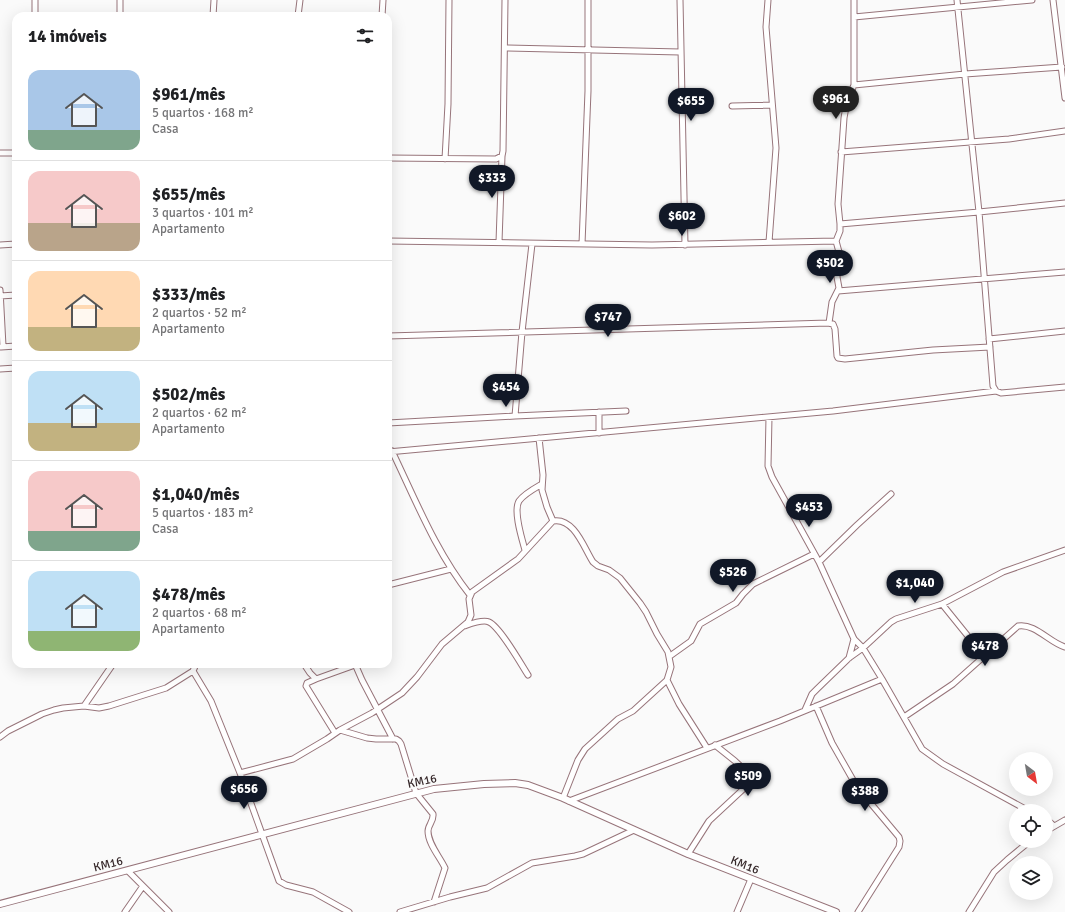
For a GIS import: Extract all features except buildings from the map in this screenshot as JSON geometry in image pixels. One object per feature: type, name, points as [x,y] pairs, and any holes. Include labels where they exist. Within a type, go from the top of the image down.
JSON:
[{"type":"street","points":[[35,0],[35,12]]},
{"type":"street","points":[[120,0],[120,12]]},
{"type":"street","points":[[213,12],[214,0]]},
{"type":"street","points":[[298,12],[300,0]]},
{"type":"street","points":[[382,12],[383,0]]},
{"type":"street","points":[[445,159],[448,104],[449,0]]},
{"type":"street","points":[[499,242],[503,151],[505,0]]},
{"type":"street","points":[[582,244],[588,50],[588,0]]},
{"type":"street","points":[[680,0],[685,245]]},
{"type":"street","points":[[768,0],[766,27],[776,148],[769,242]]},
{"type":"street","points":[[829,323],[832,302],[839,286],[837,277],[839,252],[836,241],[840,231],[838,204],[841,152],[847,101],[854,85],[854,0]]},
{"type":"street","points":[[957,0],[979,212],[993,386],[996,391]]},
{"type":"street","points":[[854,17],[1032,0]]},
{"type":"street","points":[[1053,0],[1065,98]]},
{"type":"street","points":[[505,48],[680,52]]},
{"type":"street","points":[[854,85],[965,74],[1062,67]]},
{"type":"street","points":[[732,106],[772,105]]},
{"type":"street","points":[[841,152],[1009,139],[1065,131]]},
{"type":"street","points":[[0,153],[12,153]]},
{"type":"street","points":[[392,158],[496,159],[502,156]]},
{"type":"street","points":[[840,224],[1065,203]]},
{"type":"street","points":[[392,241],[685,245],[836,241]]},
{"type":"street","points":[[0,245],[12,244]]},
{"type":"street","points":[[515,416],[522,332],[532,244]]},
{"type":"street","points":[[838,291],[1065,272]]},
{"type":"street","points":[[0,290],[2,347],[12,346]]},
{"type":"street","points":[[0,296],[12,295]]},
{"type":"street","points":[[392,336],[829,323],[833,324],[835,329],[836,356],[838,358],[845,359],[933,350],[990,347]]},
{"type":"street","points":[[989,339],[1065,331]]},
{"type":"street","points":[[0,368],[12,368]]},
{"type":"street","points":[[392,452],[769,417],[867,407],[996,391],[1001,393],[1065,387]]},
{"type":"street","points":[[392,423],[626,411]]},
{"type":"street","points":[[598,433],[599,412]]},
{"type":"street","points":[[769,417],[768,466],[770,472],[819,562],[854,638],[863,648],[882,679],[918,745],[943,764],[1016,804]]},
{"type":"street","points":[[539,438],[543,476],[543,495],[553,521]]},
{"type":"street","points":[[392,456],[451,569],[470,595]]},
{"type":"street","points":[[525,550],[518,523],[518,502],[542,484]]},
{"type":"street","points":[[819,562],[891,494]]},
{"type":"street","points":[[240,773],[293,759],[378,709],[407,689],[442,644],[468,622],[471,615],[469,602],[470,595],[478,587],[498,574],[518,558],[553,521],[560,520],[569,525],[593,562],[598,566],[609,570],[620,578],[646,612],[651,624],[670,656],[671,667],[667,680],[633,711],[618,719],[585,749],[578,760],[566,800]]},
{"type":"street","points":[[805,710],[814,691],[891,622],[942,604],[1003,572],[1065,550]]},
{"type":"street","points":[[670,656],[691,641],[700,624],[736,603],[753,584],[814,554]]},
{"type":"street","points":[[392,584],[451,569]]},
{"type":"street","points":[[942,604],[984,656]]},
{"type":"street","points":[[463,626],[488,622],[499,631],[528,675]]},
{"type":"street","points":[[904,717],[942,692],[1016,627],[1029,627],[1044,634],[1057,644],[1065,647]]},
{"type":"street","points":[[850,658],[854,638]]},
{"type":"street","points":[[84,706],[110,668]]},
{"type":"street","points":[[0,737],[8,731],[42,714],[63,708],[84,706],[98,708],[104,707],[153,693],[166,688],[193,671],[194,668]]},
{"type":"street","points":[[307,668],[316,679]]},
{"type":"street","points":[[335,733],[306,686],[307,683],[316,679],[347,668]]},
{"type":"street","points":[[356,668],[393,739]]},
{"type":"street","points":[[193,671],[211,701],[240,773],[280,883],[312,892],[349,912]]},
{"type":"street","points":[[566,800],[715,745],[882,679]]},
{"type":"street","points":[[667,680],[679,704],[707,748]]},
{"type":"street","points":[[816,706],[832,743],[857,787],[899,837],[900,841],[899,846],[858,912]]},
{"type":"street","points":[[340,730],[367,738],[393,739],[399,741],[401,744],[416,793],[433,814],[428,827],[428,835],[446,868],[434,902]]},
{"type":"street","points":[[688,854],[709,821],[752,781],[752,777],[715,745]]},
{"type":"street","name":"KM16","points":[[0,904],[262,836],[416,793],[434,789],[484,784],[515,783],[528,785],[566,800],[688,854],[836,912]]},
{"type":"street","points":[[1054,826],[1065,820]]},
{"type":"street","points":[[400,912],[487,888],[532,863],[583,854],[634,830]]},
{"type":"street","points":[[969,912],[994,872],[1022,848]]},
{"type":"street","points":[[128,871],[169,912]]},
{"type":"street","points":[[737,912],[751,879]]},
{"type":"street","points":[[125,912],[143,886]]}]
